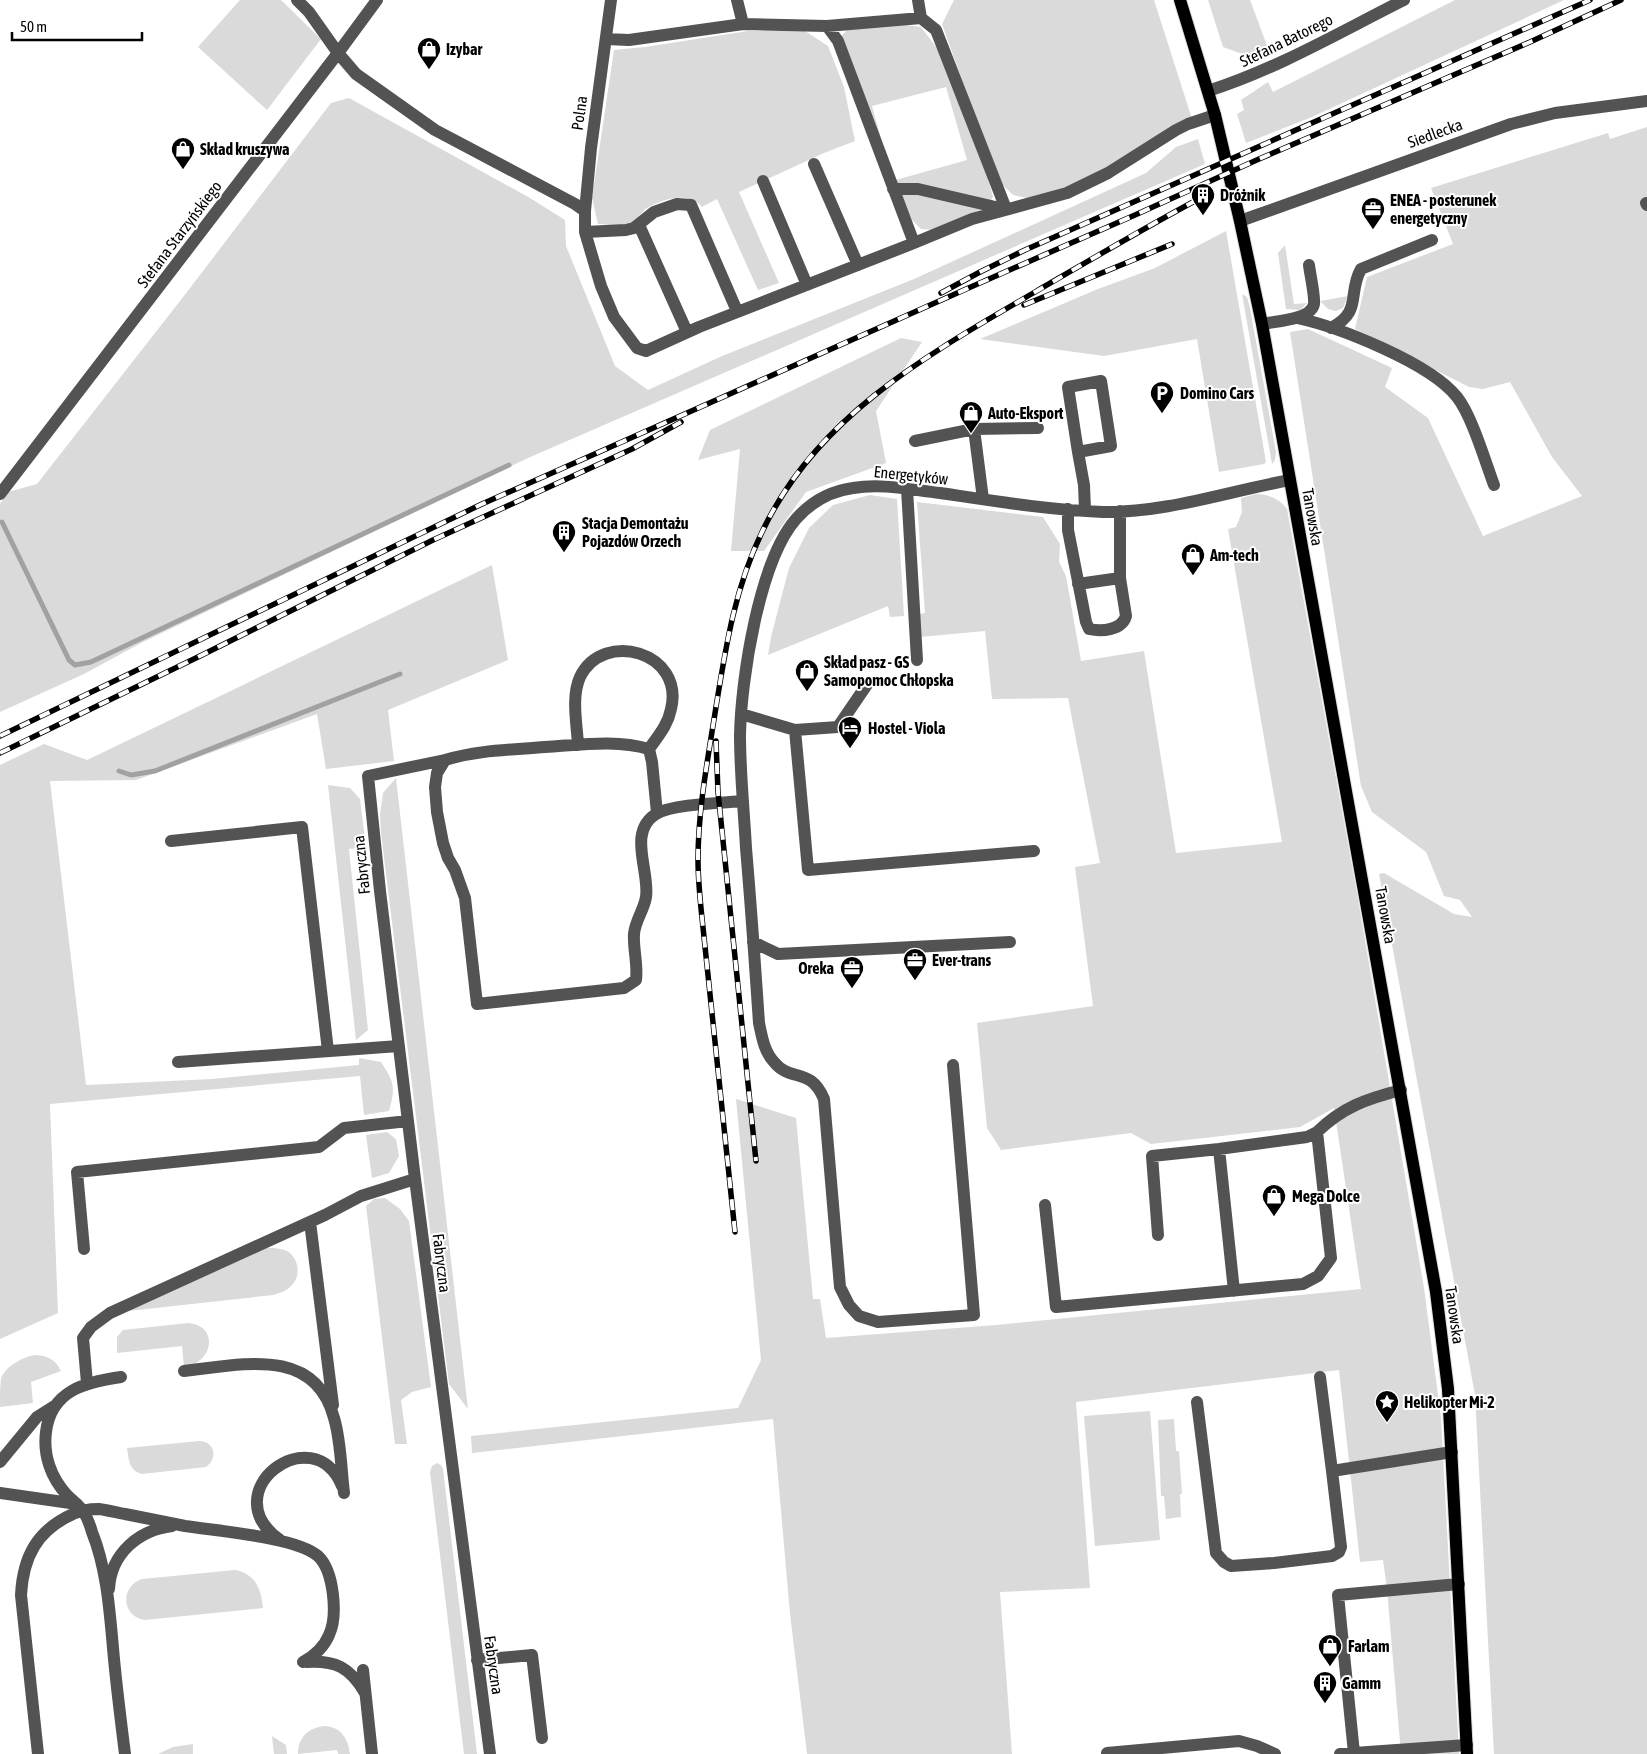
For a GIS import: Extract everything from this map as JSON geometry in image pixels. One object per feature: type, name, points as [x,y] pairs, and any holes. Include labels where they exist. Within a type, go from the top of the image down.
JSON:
[{"type":"main road","name":"Tanowska","points":[[1180,0],[1215,115],[1262,324],[1401,1090],[1443,1338],[1452,1452],[1467,1749]]},
{"type":"street","points":[[297,0],[309,12],[338,53],[356,74],[435,130],[585,211]]},
{"type":"street","name":"Stefana Starzyńskiego","points":[[3,490],[377,0]]},
{"type":"street","name":"Polna","points":[[612,0],[590,148],[585,232],[601,286],[614,317],[637,348],[646,351],[738,311],[972,219],[1074,190],[1108,173],[1176,130],[1215,115]]},
{"type":"street","points":[[737,0],[743,24]]},
{"type":"street","points":[[918,0],[921,18],[936,30],[1006,209]]},
{"type":"street","name":"Stefana Batorego","points":[[1208,91],[1282,62],[1404,0]]},
{"type":"street","points":[[606,39],[629,40],[743,24],[826,26],[921,18]]},
{"type":"street","points":[[826,26],[838,41],[914,243]]},
{"type":"street","name":"Siedlecka","points":[[1240,221],[1518,122],[1555,112],[1647,101]]},
{"type":"street","points":[[814,164],[858,265]]},
{"type":"street","points":[[763,181],[807,285]]},
{"type":"street","points":[[893,189],[918,189],[1006,209]]},
{"type":"street","points":[[585,232],[634,228],[654,212],[677,204],[691,205],[738,311]]},
{"type":"street","points":[[639,225],[687,332]]},
{"type":"street","points":[[1331,328],[1343,321],[1352,309],[1361,269],[1432,240]]},
{"type":"street","points":[[1262,324],[1296,318],[1310,311],[1314,303],[1309,265]]},
{"type":"street","points":[[1296,318],[1331,328],[1413,364],[1443,384],[1456,396],[1465,410],[1494,486]]},
{"type":"street","points":[[1078,452],[1111,446],[1101,381],[1068,387],[1078,452],[1084,485],[1085,510]]},
{"type":"street","points":[[915,441],[974,429],[1038,428]]},
{"type":"street","points":[[974,429],[983,499]]},
{"type":"street","name":"Energetyków","points":[[953,1065],[974,1315],[878,1322],[859,1316],[849,1305],[840,1287],[824,1099],[819,1086],[806,1077],[792,1075],[775,1064],[766,1050],[759,1022],[740,735],[747,664],[754,627],[763,589],[779,546],[797,519],[814,503],[839,490],[872,486],[1068,509],[1120,511],[1179,504],[1290,480]]},
{"type":"street","points":[[908,489],[917,660]]},
{"type":"street","points":[[1068,509],[1068,530],[1086,622],[1089,629],[1095,631],[1120,626],[1126,616],[1120,578],[1120,511]]},
{"type":"street","points":[[1078,584],[1120,578]]},
{"type":"street","points":[[578,745],[576,700],[580,678],[591,662],[606,654],[625,651],[645,655],[656,661],[665,671],[671,687],[672,698],[666,725],[649,749],[657,813]]},
{"type":"street","points":[[742,714],[795,730],[838,727],[868,682]]},
{"type":"street","points":[[795,730],[808,870],[1034,851]]},
{"type":"street","points":[[649,749],[633,744],[578,745],[467,753],[445,760],[437,773],[435,787],[437,812],[446,850],[465,898],[477,1004],[624,988],[636,980],[637,966],[634,934],[646,897],[645,874],[640,842],[643,830],[649,820],[657,813],[687,806],[743,801]]},
{"type":"street","name":"Fabryczna","points":[[445,760],[368,776],[415,1179],[490,1754]]},
{"type":"street","points":[[171,841],[302,827],[328,1051]]},
{"type":"street","points":[[753,942],[778,954],[1010,942]]},
{"type":"street","points":[[178,1062],[399,1046]]},
{"type":"street","points":[[1158,1235],[1152,1156],[1307,1137],[1317,1132],[1349,1107],[1366,1099],[1401,1090]]},
{"type":"street","points":[[84,1249],[77,1172],[319,1147],[344,1128],[408,1121]]},
{"type":"street","points":[[1045,1205],[1056,1307],[1303,1284],[1318,1276],[1331,1258],[1317,1132]]},
{"type":"street","points":[[1219,1149],[1234,1291]]},
{"type":"street","points":[[87,1383],[83,1338],[91,1327],[110,1313],[310,1222],[361,1196],[415,1179]]},
{"type":"street","points":[[280,1541],[265,1527],[258,1508],[260,1487],[271,1470],[289,1460],[310,1459],[328,1468],[336,1475],[344,1493],[310,1222]]},
{"type":"street","points":[[184,1371],[250,1364],[282,1365],[302,1375],[322,1390],[335,1420]]},
{"type":"street","points":[[1197,1402],[1216,1553],[1224,1562],[1231,1566],[1332,1556],[1339,1552],[1341,1547],[1320,1376]]},
{"type":"street","points":[[0,1462],[37,1418],[64,1397],[87,1383],[122,1377]]},
{"type":"street","points":[[56,1405],[49,1418],[46,1430],[46,1457],[56,1483],[80,1507],[97,1545],[108,1598],[125,1754]]},
{"type":"street","points":[[1332,1471],[1452,1452]]},
{"type":"street","points":[[0,1493],[280,1541],[304,1548],[319,1557],[328,1573],[331,1583],[334,1620],[330,1635],[314,1656],[303,1662],[326,1662],[344,1668],[359,1683],[366,1695]]},
{"type":"street","points":[[38,1754],[21,1595],[22,1581],[27,1558],[39,1540],[49,1530],[80,1507]]},
{"type":"street","points":[[108,1598],[112,1571],[126,1548],[148,1532],[160,1527],[187,1526]]},
{"type":"street","points":[[1354,1753],[1338,1595],[1459,1584]]},
{"type":"street","points":[[477,1660],[532,1654],[542,1738]]},
{"type":"street","points":[[363,1670],[372,1754]]},
{"type":"street","points":[[1107,1753],[1238,1741],[1257,1746],[1275,1754]]},
{"type":"street","points":[[1340,1754],[1467,1749]]},
{"type":"shaded area","points":[[240,0],[281,0],[321,39],[267,110],[198,47]]},
{"type":"shaded area","points":[[954,0],[1154,0],[1192,119],[1066,189],[1027,198],[1013,195],[1003,185],[991,161],[942,24]]},
{"type":"shaded area","points":[[1208,0],[1250,0],[1268,48],[1248,56],[1223,47]]},
{"type":"shaded area","points":[[1455,0],[1564,0],[1312,117],[1246,143],[1237,114],[1244,110],[1241,100],[1268,82],[1273,92]]},
{"type":"shaded area","points":[[906,25],[921,27],[936,47],[984,165],[993,197],[987,207],[933,230],[921,229],[912,220],[892,181],[967,160],[946,87],[872,106],[889,167],[841,36],[848,29]]},
{"type":"shaded area","points":[[748,31],[805,31],[828,46],[844,87],[855,141],[739,192],[779,283],[758,290],[717,199],[702,207],[690,199],[676,198],[668,200],[647,208],[637,219],[629,224],[616,225],[598,224],[592,198],[614,50]]},
{"type":"shaded area","points":[[349,98],[530,198],[565,220],[566,246],[615,366],[648,390],[722,356],[914,279],[1146,173],[1176,147],[1198,139],[1205,164],[528,458],[143,642],[84,674],[0,712],[0,504],[8,492],[37,484],[331,103]]},
{"type":"shaded area","points":[[1647,127],[1647,1754],[1494,1754],[1475,1395],[1379,874],[1384,873],[1454,914],[1472,917],[1460,900],[1444,896],[1426,852],[1372,812],[1361,786],[1290,332],[1308,329],[1392,368],[1385,387],[1428,418],[1483,536],[1582,496],[1552,457],[1510,382],[1483,389],[1469,387],[1355,329],[1367,277],[1453,244],[1431,188],[1608,133],[1610,139]]},
{"type":"shaded area","points":[[1226,231],[1266,462],[1264,464],[1219,472],[1197,339],[1104,356],[980,339],[1098,289],[1155,268]]},
{"type":"shaded area","points":[[1285,245],[1294,304],[1307,303],[1300,310],[1286,309],[1278,253]]},
{"type":"shaded area","points":[[1242,294],[1247,297],[1250,308],[1276,452],[1275,460],[1272,464]]},
{"type":"shaded area","points":[[1348,296],[1343,308],[1336,311],[1328,309],[1320,301]]},
{"type":"shaded area","points":[[901,338],[922,342],[876,411],[886,463],[806,492],[764,551],[731,551],[740,449],[698,460],[710,430]]},
{"type":"shaded area","points":[[1256,494],[1273,498],[1281,502],[1287,509],[1358,899],[1424,1288],[1441,1418],[1459,1754],[1401,1754],[1383,1560],[1360,1562],[1339,1370],[1076,1402],[1090,1588],[1000,1592],[1012,1754],[807,1754],[790,1614],[773,1419],[472,1453],[471,1436],[738,1408],[761,1360],[736,1099],[796,1118],[813,1299],[820,1299],[826,1338],[996,1325],[1361,1289],[1334,1108],[1300,1127],[1151,1144],[1131,1133],[1001,1150],[987,1128],[977,1023],[1093,1006],[1075,867],[1100,863],[1068,698],[992,699],[985,631],[920,637],[919,614],[925,613],[917,502],[1043,517],[1060,544],[1059,562],[1066,576],[1081,661],[1144,651],[1176,853],[1282,842],[1228,529],[1236,527],[1242,512],[1241,498]]},
{"type":"shaded area","points":[[870,495],[897,499],[904,616],[890,617],[888,606],[768,655],[789,568],[809,528],[833,505]]},
{"type":"shaded area","points":[[492,565],[508,660],[388,710],[394,761],[326,769],[317,714],[136,780],[50,781],[86,1085],[212,1079],[359,1065],[359,1058],[381,1062],[391,1080],[393,1096],[389,1111],[364,1115],[360,1076],[50,1104],[58,1313],[0,1339],[0,765],[44,744],[87,760]]},
{"type":"shaded area","points":[[396,778],[468,1409],[449,1384],[381,833],[380,814],[383,793]]},
{"type":"shaded area","points":[[328,785],[350,788],[360,799],[366,847],[349,849],[368,1030],[356,1040]]},
{"type":"shaded area","points":[[387,1132],[396,1139],[399,1156],[389,1173],[372,1178],[366,1135]]},
{"type":"shaded area","points":[[385,1198],[400,1209],[409,1221],[431,1387],[412,1392],[401,1400],[407,1444],[395,1444],[366,1206],[374,1199]]},
{"type":"shaded area","points":[[266,1248],[285,1250],[293,1256],[297,1265],[298,1269],[294,1282],[283,1292],[273,1295],[128,1311]]},
{"type":"shaded area","points":[[188,1323],[198,1325],[205,1330],[208,1337],[207,1352],[202,1359],[194,1364],[184,1367],[182,1346],[117,1353],[117,1337],[123,1330]]},
{"type":"shaded area","points":[[35,1355],[51,1359],[61,1371],[31,1382],[33,1403],[0,1407],[1,1379],[3,1374],[15,1363]]},
{"type":"shaded area","points":[[1150,1411],[1160,1540],[1095,1546],[1084,1416]]},
{"type":"shaded area","points":[[1174,1419],[1176,1451],[1179,1451],[1182,1494],[1180,1494],[1181,1517],[1166,1519],[1164,1496],[1161,1496],[1158,1420]]},
{"type":"shaded area","points":[[200,1441],[209,1444],[213,1451],[212,1459],[206,1467],[142,1474],[132,1468],[129,1461],[127,1448]]},
{"type":"shaded area","points":[[437,1463],[443,1469],[477,1754],[464,1754],[430,1472],[432,1466]]},
{"type":"shaded area","points":[[235,1570],[248,1575],[256,1583],[261,1595],[263,1608],[145,1620],[137,1618],[128,1608],[127,1594],[135,1583],[142,1579]]},
{"type":"shaded area","points":[[326,1726],[336,1729],[343,1735],[348,1744],[350,1754],[338,1754],[337,1750],[298,1754],[302,1738],[306,1734],[314,1728]]},
{"type":"shaded area","points":[[272,1736],[286,1745],[287,1754],[274,1754]]},
{"type":"shaded area","points":[[193,1744],[193,1754],[158,1754],[173,1747]]},
{"type":"waterway","points":[[2,522],[69,660],[75,665],[91,662],[509,465]]},
{"type":"waterway","points":[[119,771],[131,775],[155,771],[400,674]]},
{"type":"railway","points":[[941,293],[1025,250],[1590,0]]},
{"type":"railway","points":[[0,736],[482,504],[1259,159],[1530,42],[1621,0]]},
{"type":"railway","points":[[735,1232],[700,897],[698,841],[704,784],[728,639],[738,595],[753,551],[786,489],[814,453],[845,421],[880,391],[917,364],[995,315],[1208,194]]},
{"type":"railway","points":[[1024,305],[1172,244]]},
{"type":"railway","points":[[0,753],[433,540],[632,449],[681,422]]},
{"type":"railway","points":[[716,741],[718,792],[756,1161]]},
{"type":"place","name":"Izybar","points":[[429,70]]},
{"type":"place","name":"Skład kruszywa","points":[[183,170]]},
{"type":"place","name":"Dróżnik","points":[[1203,216]]},
{"type":"place","name":"ENEA - posterunek energetyczny","points":[[1373,230]]},
{"type":"place","name":"Domino Cars","points":[[1162,414]]},
{"type":"place","name":"Auto-Eksport","points":[[971,434]]},
{"type":"place","name":"Stacja Demontażu Pojazdów Orzech","points":[[564,553]]},
{"type":"place","name":"Am-tech","points":[[1193,576]]},
{"type":"place","name":"Skład pasz - GS Samopomoc Chłopska","points":[[807,692]]},
{"type":"place","name":"Hostel - Viola","points":[[850,749]]},
{"type":"place","name":"Ever-trans","points":[[915,981]]},
{"type":"place","name":"Oreka","points":[[852,989]]},
{"type":"place","name":"Mega Dolce","points":[[1274,1217]]},
{"type":"place","name":"Helikopter Mi-2","points":[[1387,1423]]},
{"type":"place","name":"Farlam","points":[[1330,1667]]},
{"type":"place","name":"Gamm","points":[[1325,1704]]}]
